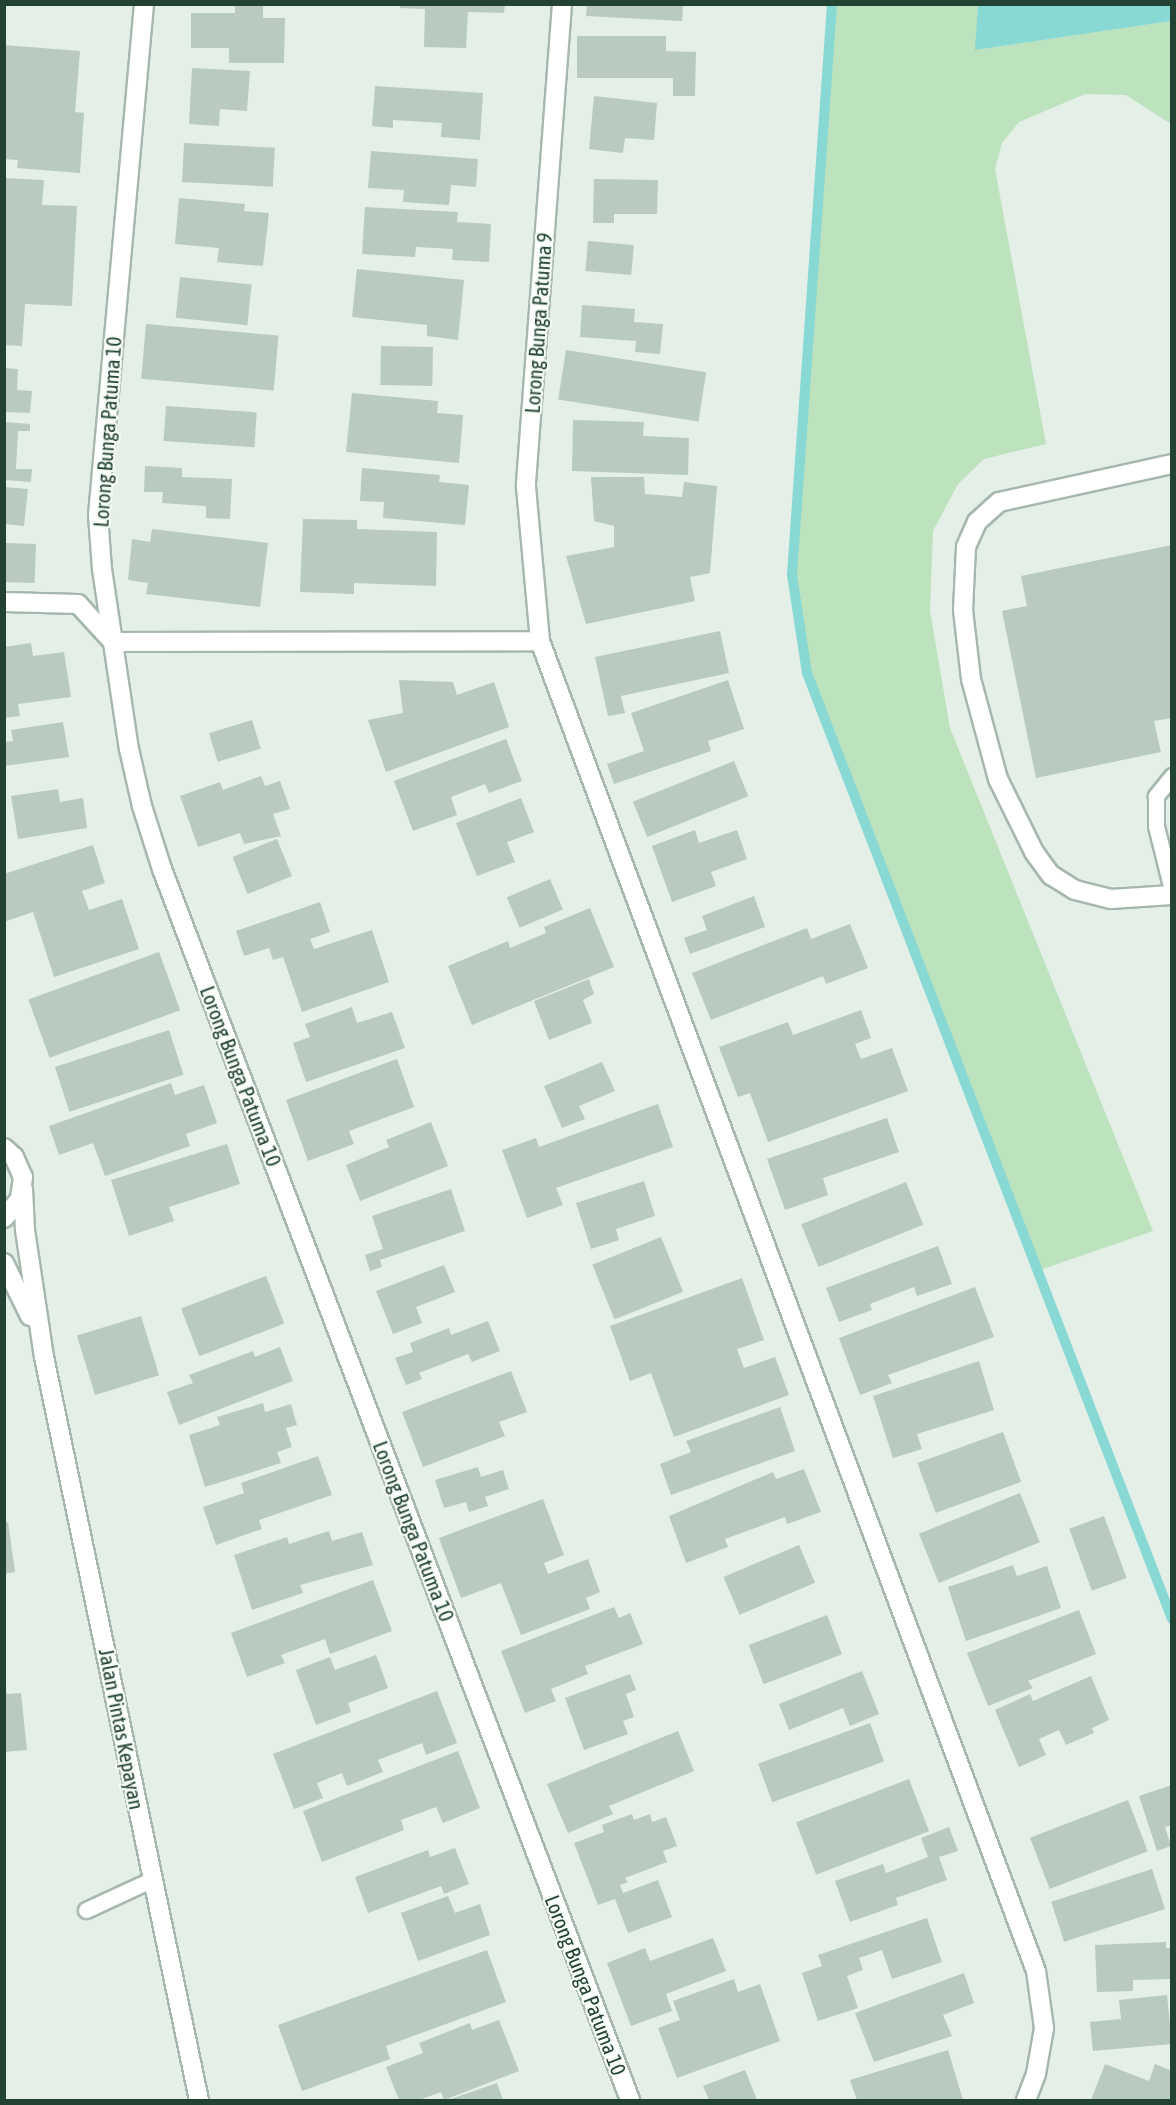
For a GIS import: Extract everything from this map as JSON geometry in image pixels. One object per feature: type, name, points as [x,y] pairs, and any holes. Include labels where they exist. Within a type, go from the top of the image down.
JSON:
[{"type":"street","name":"Lorong Bunga Patuma 10","points":[[144,4],[98,514],[113,642],[129,749],[162,868],[630,2100]]},
{"type":"street","name":"Lorong Bunga Patuma 9","points":[[562,4],[526,487],[540,641],[1036,1971],[1044,2028],[1036,2074],[1026,2100]]},
{"type":"street","points":[[1172,465],[999,502],[977,522],[966,548],[963,610],[971,679],[998,779],[1034,852],[1051,875],[1076,890],[1111,899],[1172,895]]},
{"type":"street","points":[[4,602],[78,604],[113,642],[540,641]]},
{"type":"street","name":"Jalan Pintas Kepayan","points":[[8,1149],[23,1177],[25,1230],[44,1358],[200,2100]]},
{"type":"street","points":[[4,1218],[15,1208],[23,1189]]},
{"type":"street","name":"Jalan Pintas Kepayan","points":[[4,1263],[28,1309],[44,1358]]},
{"type":"lane","points":[[1172,776],[1156,796],[1156,826],[1172,890]]},
{"type":"lane","points":[[86,1910],[153,1879]]},
{"type":"green space","points":[[832,5],[978,5],[976,50],[1171,21],[1171,124],[1126,95],[1085,94],[1019,122],[1002,143],[995,169],[1046,444],[984,459],[958,484],[933,531],[930,611],[950,728],[1153,1231],[1037,1271],[807,673],[792,575]]},
{"type":"water","points":[[978,5],[1171,5],[1171,21],[975,50]]},
{"type":"building","points":[[235,4],[263,4],[263,18],[285,18],[284,63],[229,63],[229,48],[191,48],[191,13],[235,13]]},
{"type":"building","points":[[400,4],[505,4],[504,13],[468,12],[466,48],[424,47],[425,9],[400,8]]},
{"type":"building","points":[[587,4],[683,4],[682,21],[586,16]]},
{"type":"building","points":[[577,36],[666,36],[666,51],[696,52],[695,96],[673,96],[673,78],[577,78]]},
{"type":"building","points":[[4,45],[80,51],[75,112],[84,113],[80,173],[17,168],[18,160],[4,159]]},
{"type":"building","points":[[192,68],[250,71],[247,111],[220,109],[219,126],[189,124]]},
{"type":"building","points":[[375,86],[483,93],[480,140],[441,137],[442,123],[393,120],[393,128],[372,126]]},
{"type":"building","points":[[594,96],[657,103],[654,140],[625,138],[623,153],[589,149]]},
{"type":"building","points":[[184,143],[275,148],[273,187],[182,182]]},
{"type":"building","points":[[371,151],[478,159],[476,187],[451,185],[449,205],[403,202],[404,190],[368,188]]},
{"type":"building","points":[[4,178],[44,180],[42,205],[77,206],[72,306],[25,304],[22,346],[4,345]]},
{"type":"building","points":[[594,179],[658,180],[657,214],[614,214],[614,223],[593,223]]},
{"type":"building","points":[[179,198],[245,204],[244,211],[269,213],[263,266],[217,262],[219,248],[175,244]]},
{"type":"building","points":[[365,207],[458,212],[457,222],[491,224],[489,262],[452,260],[453,249],[416,247],[415,257],[362,254]]},
{"type":"building","points":[[588,241],[634,245],[631,275],[585,271]]},
{"type":"building","points":[[357,269],[464,280],[458,340],[427,336],[427,325],[352,317]]},
{"type":"building","points":[[180,277],[252,285],[247,325],[176,318]]},
{"type":"building","points":[[582,305],[635,309],[634,322],[663,324],[660,354],[635,352],[636,341],[580,337]]},
{"type":"building","points":[[146,324],[278,336],[274,390],[141,379]]},
{"type":"building","points":[[381,346],[433,347],[432,386],[380,385]]},
{"type":"building","points":[[566,350],[706,372],[698,422],[558,399]]},
{"type":"building","points":[[4,368],[18,369],[17,390],[32,391],[30,413],[4,412]]},
{"type":"building","points":[[352,393],[438,401],[437,413],[463,415],[459,463],[346,452]]},
{"type":"building","points":[[166,406],[257,412],[254,447],[164,441]]},
{"type":"building","points":[[573,420],[644,422],[643,436],[689,438],[688,475],[572,471]]},
{"type":"building","points":[[4,422],[30,424],[30,431],[18,431],[16,469],[32,469],[31,482],[4,480]]},
{"type":"building","points":[[145,466],[182,468],[182,477],[232,479],[230,519],[206,518],[206,506],[162,503],[163,492],[144,492]]},
{"type":"building","points":[[362,468],[440,475],[439,482],[469,485],[465,525],[383,518],[384,502],[360,501]]},
{"type":"building","points":[[591,477],[644,477],[645,494],[682,497],[684,482],[717,486],[710,573],[690,577],[695,601],[586,624],[566,556],[614,547],[614,526],[594,521]]},
{"type":"building","points":[[4,487],[28,489],[24,526],[4,524]]},
{"type":"building","points":[[303,519],[357,520],[357,529],[437,532],[436,586],[354,583],[354,594],[300,592]]},
{"type":"building","points":[[152,529],[268,543],[260,607],[146,594],[148,583],[128,580],[132,539],[150,542]]},
{"type":"building","points":[[5,543],[36,544],[35,583],[4,582]]},
{"type":"building","points":[[1172,545],[1172,718],[1154,721],[1161,752],[1036,778],[1002,611],[1027,606],[1021,576]]},
{"type":"building","points":[[720,631],[729,673],[621,696],[625,713],[608,716],[595,657]]},
{"type":"building","points":[[31,643],[33,656],[64,652],[71,697],[18,704],[20,716],[4,718],[4,647]]},
{"type":"building","points":[[399,680],[453,682],[457,695],[494,682],[509,727],[386,772],[368,720],[403,713]]},
{"type":"building","points":[[728,680],[744,729],[708,741],[711,751],[614,784],[607,764],[644,751],[631,713]]},
{"type":"building","points":[[252,720],[261,749],[218,762],[209,733]]},
{"type":"building","points":[[63,722],[69,757],[4,766],[4,742],[13,741],[11,730]]},
{"type":"building","points":[[506,739],[522,781],[489,793],[485,784],[451,797],[457,815],[413,831],[394,781]]},
{"type":"building","points":[[734,761],[748,796],[647,837],[633,802]]},
{"type":"building","points":[[261,776],[265,786],[280,781],[290,809],[273,814],[281,836],[244,844],[240,833],[198,847],[180,796],[220,782],[223,790]]},
{"type":"building","points":[[58,789],[60,802],[83,798],[87,828],[18,839],[11,796]]},
{"type":"building","points":[[521,798],[534,832],[507,842],[515,862],[477,876],[456,823]]},
{"type":"building","points":[[695,830],[699,843],[737,830],[747,859],[711,872],[716,886],[672,902],[652,846]]},
{"type":"building","points":[[277,839],[292,876],[247,894],[232,857]]},
{"type":"building","points":[[93,845],[105,883],[82,891],[89,910],[122,899],[139,949],[54,977],[33,912],[4,922],[4,874]]},
{"type":"building","points":[[550,879],[563,909],[520,928],[507,897]]},
{"type":"building","points":[[754,896],[765,927],[690,954],[684,938],[707,930],[702,916]]},
{"type":"building","points":[[320,902],[330,932],[310,939],[314,949],[372,930],[389,982],[302,1012],[283,957],[273,960],[269,948],[244,956],[236,931]]},
{"type":"building","points":[[590,908],[614,967],[472,1025],[448,966],[508,941],[510,948],[546,933],[544,927]]},
{"type":"building","points":[[850,924],[868,968],[826,984],[823,976],[711,1020],[692,973],[807,928],[811,939]]},
{"type":"building","points":[[159,952],[180,1010],[50,1058],[28,1000]]},
{"type":"building","points":[[589,979],[594,994],[583,1000],[592,1023],[549,1040],[534,1001]]},
{"type":"building","points":[[352,1007],[357,1023],[392,1012],[405,1048],[306,1082],[293,1043],[310,1037],[305,1024]]},
{"type":"building","points":[[861,1010],[871,1038],[855,1044],[861,1059],[892,1048],[908,1091],[768,1142],[750,1093],[738,1097],[719,1047],[788,1022],[793,1035]]},
{"type":"building","points":[[169,1030],[184,1075],[69,1112],[55,1067]]},
{"type":"building","points":[[397,1059],[414,1107],[349,1131],[354,1144],[308,1161],[286,1100]]},
{"type":"building","points":[[602,1062],[615,1091],[579,1106],[585,1119],[562,1128],[544,1086]]},
{"type":"building","points":[[171,1083],[175,1095],[204,1085],[217,1123],[186,1134],[190,1146],[105,1176],[93,1143],[59,1155],[49,1126]]},
{"type":"building","points":[[658,1104],[673,1147],[556,1188],[563,1205],[527,1218],[502,1150],[536,1138],[539,1147]]},
{"type":"building","points":[[887,1118],[899,1152],[823,1178],[828,1195],[785,1210],[767,1159]]},
{"type":"building","points":[[431,1122],[448,1166],[360,1201],[346,1165],[389,1147],[386,1140]]},
{"type":"building","points":[[227,1144],[240,1184],[169,1207],[174,1221],[129,1236],[111,1180]]},
{"type":"building","points":[[644,1181],[655,1216],[616,1229],[619,1240],[591,1249],[576,1203]]},
{"type":"building","points":[[906,1182],[923,1225],[818,1267],[801,1224]]},
{"type":"building","points":[[451,1189],[465,1231],[380,1260],[382,1267],[370,1271],[365,1255],[383,1249],[372,1216]]},
{"type":"building","points":[[661,1237],[683,1292],[614,1319],[592,1265]]},
{"type":"building","points":[[938,1246],[952,1284],[917,1296],[914,1287],[870,1304],[872,1310],[839,1322],[826,1288]]},
{"type":"building","points":[[444,1265],[455,1292],[416,1307],[422,1323],[393,1334],[376,1291]]},
{"type":"building","points":[[266,1276],[284,1324],[199,1356],[181,1309]]},
{"type":"building","points":[[742,1278],[764,1340],[737,1349],[744,1368],[775,1357],[789,1395],[674,1437],[651,1373],[630,1381],[610,1326]]},
{"type":"building","points":[[975,1287],[994,1337],[888,1375],[892,1383],[860,1395],[839,1338]]},
{"type":"building","points":[[141,1316],[159,1375],[95,1395],[77,1336]]},
{"type":"building","points":[[488,1321],[500,1351],[472,1362],[468,1354],[419,1373],[422,1379],[406,1385],[395,1358],[413,1352],[410,1343],[449,1328],[451,1335]]},
{"type":"building","points":[[280,1347],[293,1381],[179,1425],[167,1392],[193,1383],[189,1375],[253,1351],[255,1357]]},
{"type":"building","points":[[979,1361],[994,1410],[917,1434],[922,1449],[893,1458],[873,1396]]},
{"type":"building","points":[[511,1371],[527,1412],[499,1422],[505,1436],[423,1467],[402,1412]]},
{"type":"building","points":[[263,1403],[265,1412],[291,1404],[297,1425],[286,1428],[292,1447],[277,1452],[281,1463],[205,1487],[189,1435],[220,1425],[217,1417]]},
{"type":"building","points":[[780,1407],[795,1451],[671,1495],[660,1464],[691,1452],[686,1441]]},
{"type":"building","points":[[1003,1432],[1021,1482],[936,1513],[917,1463]]},
{"type":"building","points":[[318,1456],[332,1495],[259,1520],[262,1529],[216,1545],[203,1507],[244,1493],[241,1483]]},
{"type":"building","points":[[478,1467],[481,1477],[503,1470],[509,1489],[485,1497],[488,1506],[469,1512],[466,1502],[444,1508],[435,1480]]},
{"type":"building","points":[[804,1469],[821,1512],[787,1524],[785,1517],[725,1539],[728,1547],[686,1563],[669,1516],[773,1472],[776,1479]]},
{"type":"building","points":[[1020,1493],[1040,1542],[939,1583],[919,1534]]},
{"type":"building","points":[[543,1499],[564,1555],[544,1563],[548,1574],[588,1559],[600,1592],[586,1598],[590,1609],[521,1635],[501,1583],[461,1598],[439,1538]]},
{"type":"building","points":[[1104,1516],[1127,1578],[1092,1591],[1069,1529]]},
{"type":"building","points":[[8,1522],[15,1572],[4,1574],[4,1523]]},
{"type":"building","points":[[329,1531],[332,1541],[362,1532],[373,1565],[300,1585],[303,1593],[252,1610],[234,1555],[287,1537],[289,1544]]},
{"type":"building","points":[[799,1545],[815,1583],[740,1615],[724,1577]]},
{"type":"building","points":[[1013,1565],[1017,1576],[1047,1566],[1061,1608],[966,1641],[948,1587]]},
{"type":"building","points":[[373,1580],[392,1631],[330,1654],[325,1639],[281,1655],[285,1663],[247,1677],[231,1633]]},
{"type":"building","points":[[614,1607],[619,1618],[630,1613],[643,1644],[585,1666],[588,1674],[551,1689],[556,1701],[525,1713],[501,1651]]},
{"type":"building","points":[[1079,1610],[1096,1654],[1028,1681],[1033,1688],[988,1706],[967,1653]]},
{"type":"building","points":[[827,1615],[842,1654],[764,1684],[749,1645]]},
{"type":"building","points":[[376,1655],[388,1688],[348,1703],[351,1712],[316,1725],[296,1670],[330,1657],[335,1670]]},
{"type":"building","points":[[862,1671],[879,1714],[850,1726],[843,1708],[789,1730],[779,1704]]},
{"type":"building","points":[[630,1674],[636,1690],[626,1694],[634,1717],[623,1721],[628,1734],[584,1750],[565,1698]]},
{"type":"building","points":[[1091,1676],[1109,1720],[1092,1728],[1094,1733],[1066,1745],[1059,1730],[1039,1739],[1046,1755],[1019,1767],[995,1710],[1030,1694],[1033,1701]]},
{"type":"building","points":[[4,1687],[7,1694],[21,1693],[27,1750],[4,1752]]},
{"type":"building","points":[[437,1691],[457,1743],[426,1755],[422,1743],[378,1760],[383,1772],[347,1786],[342,1773],[317,1783],[323,1798],[294,1809],[273,1754]]},
{"type":"building","points":[[870,1723],[884,1762],[772,1802],[758,1764]]},
{"type":"building","points":[[678,1731],[694,1771],[609,1806],[613,1814],[568,1833],[547,1784]]},
{"type":"building","points":[[458,1751],[480,1808],[443,1823],[436,1807],[401,1820],[404,1830],[322,1862],[303,1811]]},
{"type":"building","points":[[909,1779],[929,1831],[816,1875],[796,1822]]},
{"type":"building","points":[[1172,1785],[1172,1825],[1165,1827],[1171,1846],[1157,1851],[1139,1796]]},
{"type":"building","points":[[1128,1800],[1148,1851],[1050,1889],[1030,1838]]},
{"type":"building","points":[[632,1814],[634,1820],[650,1814],[652,1822],[666,1817],[677,1846],[663,1851],[667,1862],[625,1878],[628,1882],[620,1885],[623,1893],[658,1880],[672,1917],[628,1933],[615,1899],[598,1905],[574,1843],[604,1832],[602,1825]]},
{"type":"building","points":[[949,1827],[958,1851],[939,1857],[947,1880],[896,1898],[898,1905],[850,1922],[835,1881],[883,1864],[886,1873],[928,1857],[921,1838]]},
{"type":"building","points":[[455,1848],[469,1884],[444,1894],[441,1886],[368,1913],[355,1877],[428,1850],[430,1857]]},
{"type":"building","points":[[1152,1869],[1165,1909],[1064,1942],[1051,1902]]},
{"type":"building","points":[[448,1896],[455,1913],[480,1904],[490,1935],[418,1961],[401,1913]]},
{"type":"building","points":[[927,1918],[942,1962],[892,1979],[882,1950],[859,1958],[863,1970],[847,1976],[858,2008],[818,2021],[802,1973],[822,1966],[818,1955]]},
{"type":"building","points":[[713,1938],[726,1971],[666,1994],[672,2011],[631,2026],[607,1963],[645,1948],[650,1961]]},
{"type":"building","points":[[1166,1942],[1166,1948],[1172,1948],[1172,1979],[1133,1980],[1133,1991],[1097,1992],[1095,1945]]},
{"type":"building","points":[[487,1950],[506,2002],[386,2046],[390,2059],[302,2091],[278,2025]]},
{"type":"building","points":[[964,1973],[974,2003],[943,2015],[952,2036],[874,2062],[855,2013]]},
{"type":"building","points":[[734,1979],[738,1992],[760,1984],[780,2041],[677,2078],[658,2028],[680,2020],[673,2001]]},
{"type":"building","points":[[1167,1995],[1172,2044],[1093,2051],[1090,2022],[1121,2019],[1119,2000]]},
{"type":"building","points":[[499,2020],[519,2071],[444,2100],[441,2092],[419,2100],[399,2100],[386,2067],[423,2053],[419,2043],[470,2023],[472,2030]]},
{"type":"building","points":[[948,2050],[963,2100],[857,2100],[850,2080]]},
{"type":"building","points":[[1105,2064],[1149,2081],[1155,2064],[1172,2071],[1172,2100],[1091,2100]]},
{"type":"building","points":[[745,2070],[757,2100],[709,2100],[703,2086]]},
{"type":"building","points":[[497,2083],[503,2100],[448,2100]]},
{"type":"waterway","points":[[832,4],[792,575],[807,673],[1172,1619]]}]
